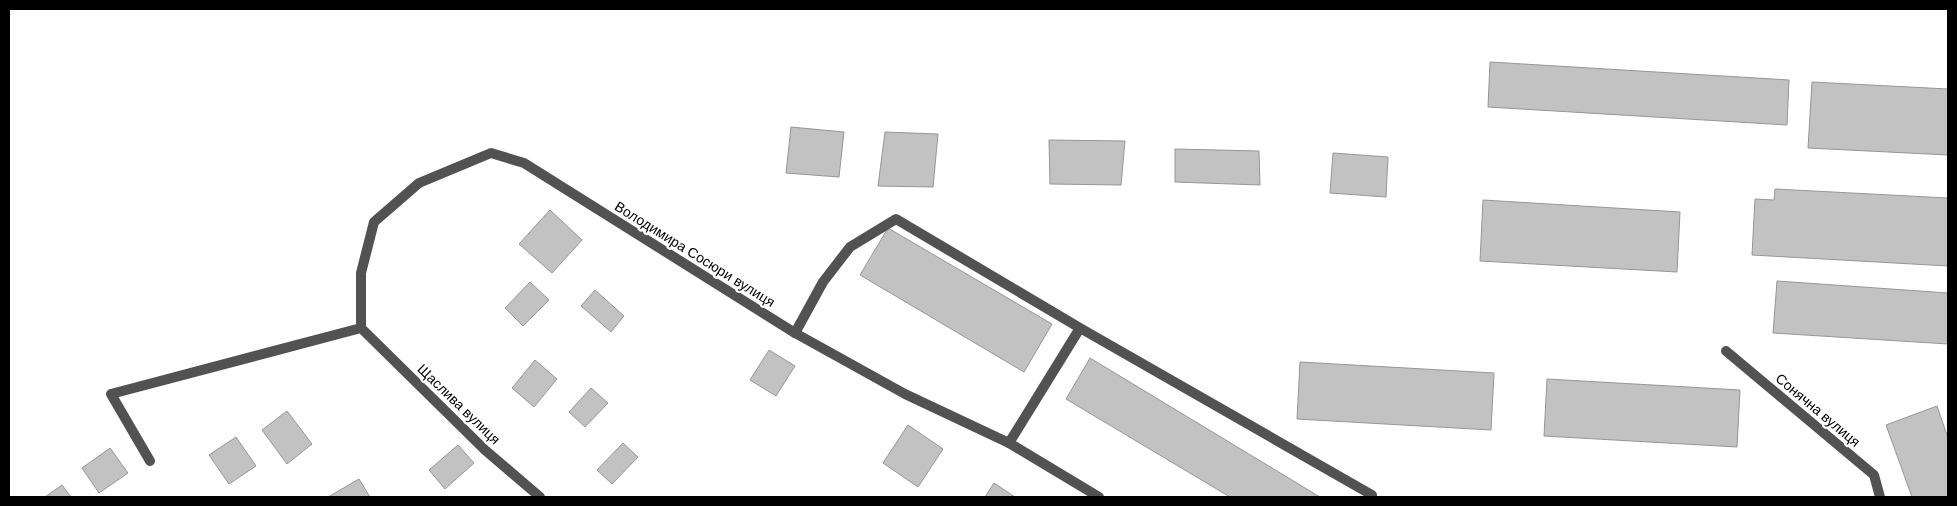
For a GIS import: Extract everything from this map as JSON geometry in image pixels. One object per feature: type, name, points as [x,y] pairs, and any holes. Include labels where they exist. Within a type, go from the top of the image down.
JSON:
[{"type":"street","name":"Володимира Сосюри вулиця","points":[[361,328],[360,273],[374,222],[419,183],[491,153],[524,163],[794,333],[905,394],[1009,443],[1099,497]]},
{"type":"street","points":[[794,333],[823,282],[850,247],[896,219],[1080,328],[1372,495]]},
{"type":"street","points":[[150,461],[110,394],[361,328]]},
{"type":"street","name":"Щаслива вулиця","points":[[361,328],[485,450],[540,497]]},
{"type":"street","points":[[1009,443],[1080,328]]},
{"type":"street","name":"Сонячна вулиця","points":[[1726,351],[1874,475],[1880,497]]},
{"type":"building","points":[[1490,62],[1789,80],[1787,125],[1488,107]]},
{"type":"building","points":[[1812,82],[1948,89],[1948,155],[1808,148]]},
{"type":"building","points":[[791,127],[844,132],[839,177],[786,173]]},
{"type":"building","points":[[885,132],[938,134],[933,187],[878,186]]},
{"type":"building","points":[[1049,140],[1125,141],[1121,185],[1050,184]]},
{"type":"building","points":[[1175,149],[1259,151],[1260,185],[1175,182]]},
{"type":"building","points":[[1333,153],[1388,157],[1386,197],[1330,193]]},
{"type":"building","points":[[1775,189],[1948,198],[1948,266],[1752,255],[1755,199],[1774,200]]},
{"type":"building","points":[[1483,200],[1680,212],[1677,272],[1480,261]]},
{"type":"building","points":[[550,210],[582,240],[552,273],[519,244]]},
{"type":"building","points":[[888,228],[1052,324],[1024,372],[860,275]]},
{"type":"building","points":[[1777,281],[1948,293],[1948,344],[1773,333]]},
{"type":"building","points":[[530,282],[549,300],[523,326],[505,308]]},
{"type":"building","points":[[595,290],[624,316],[611,332],[581,306]]},
{"type":"building","points":[[769,350],[795,366],[776,396],[750,380]]},
{"type":"building","points":[[1090,358],[1320,497],[1230,497],[1066,399]]},
{"type":"building","points":[[535,360],[557,379],[534,407],[512,388]]},
{"type":"building","points":[[1300,362],[1494,373],[1491,430],[1297,419]]},
{"type":"building","points":[[1547,379],[1740,390],[1737,447],[1544,436]]},
{"type":"building","points":[[591,388],[608,403],[585,427],[569,412]]},
{"type":"building","points":[[1937,406],[1948,438],[1948,497],[1912,497],[1886,425]]},
{"type":"building","points":[[287,411],[312,444],[287,464],[262,430]]},
{"type":"building","points":[[908,425],[943,449],[918,487],[883,463]]},
{"type":"building","points":[[236,437],[256,466],[229,484],[209,455]]},
{"type":"building","points":[[623,443],[638,457],[612,484],[597,470]]},
{"type":"building","points":[[458,445],[474,463],[445,489],[429,470]]},
{"type":"building","points":[[110,448],[128,473],[99,493],[82,468]]},
{"type":"building","points":[[359,479],[370,497],[328,497]]},
{"type":"building","points":[[994,483],[1015,497],[985,497]]},
{"type":"building","points":[[62,485],[71,497],[45,497]]}]
